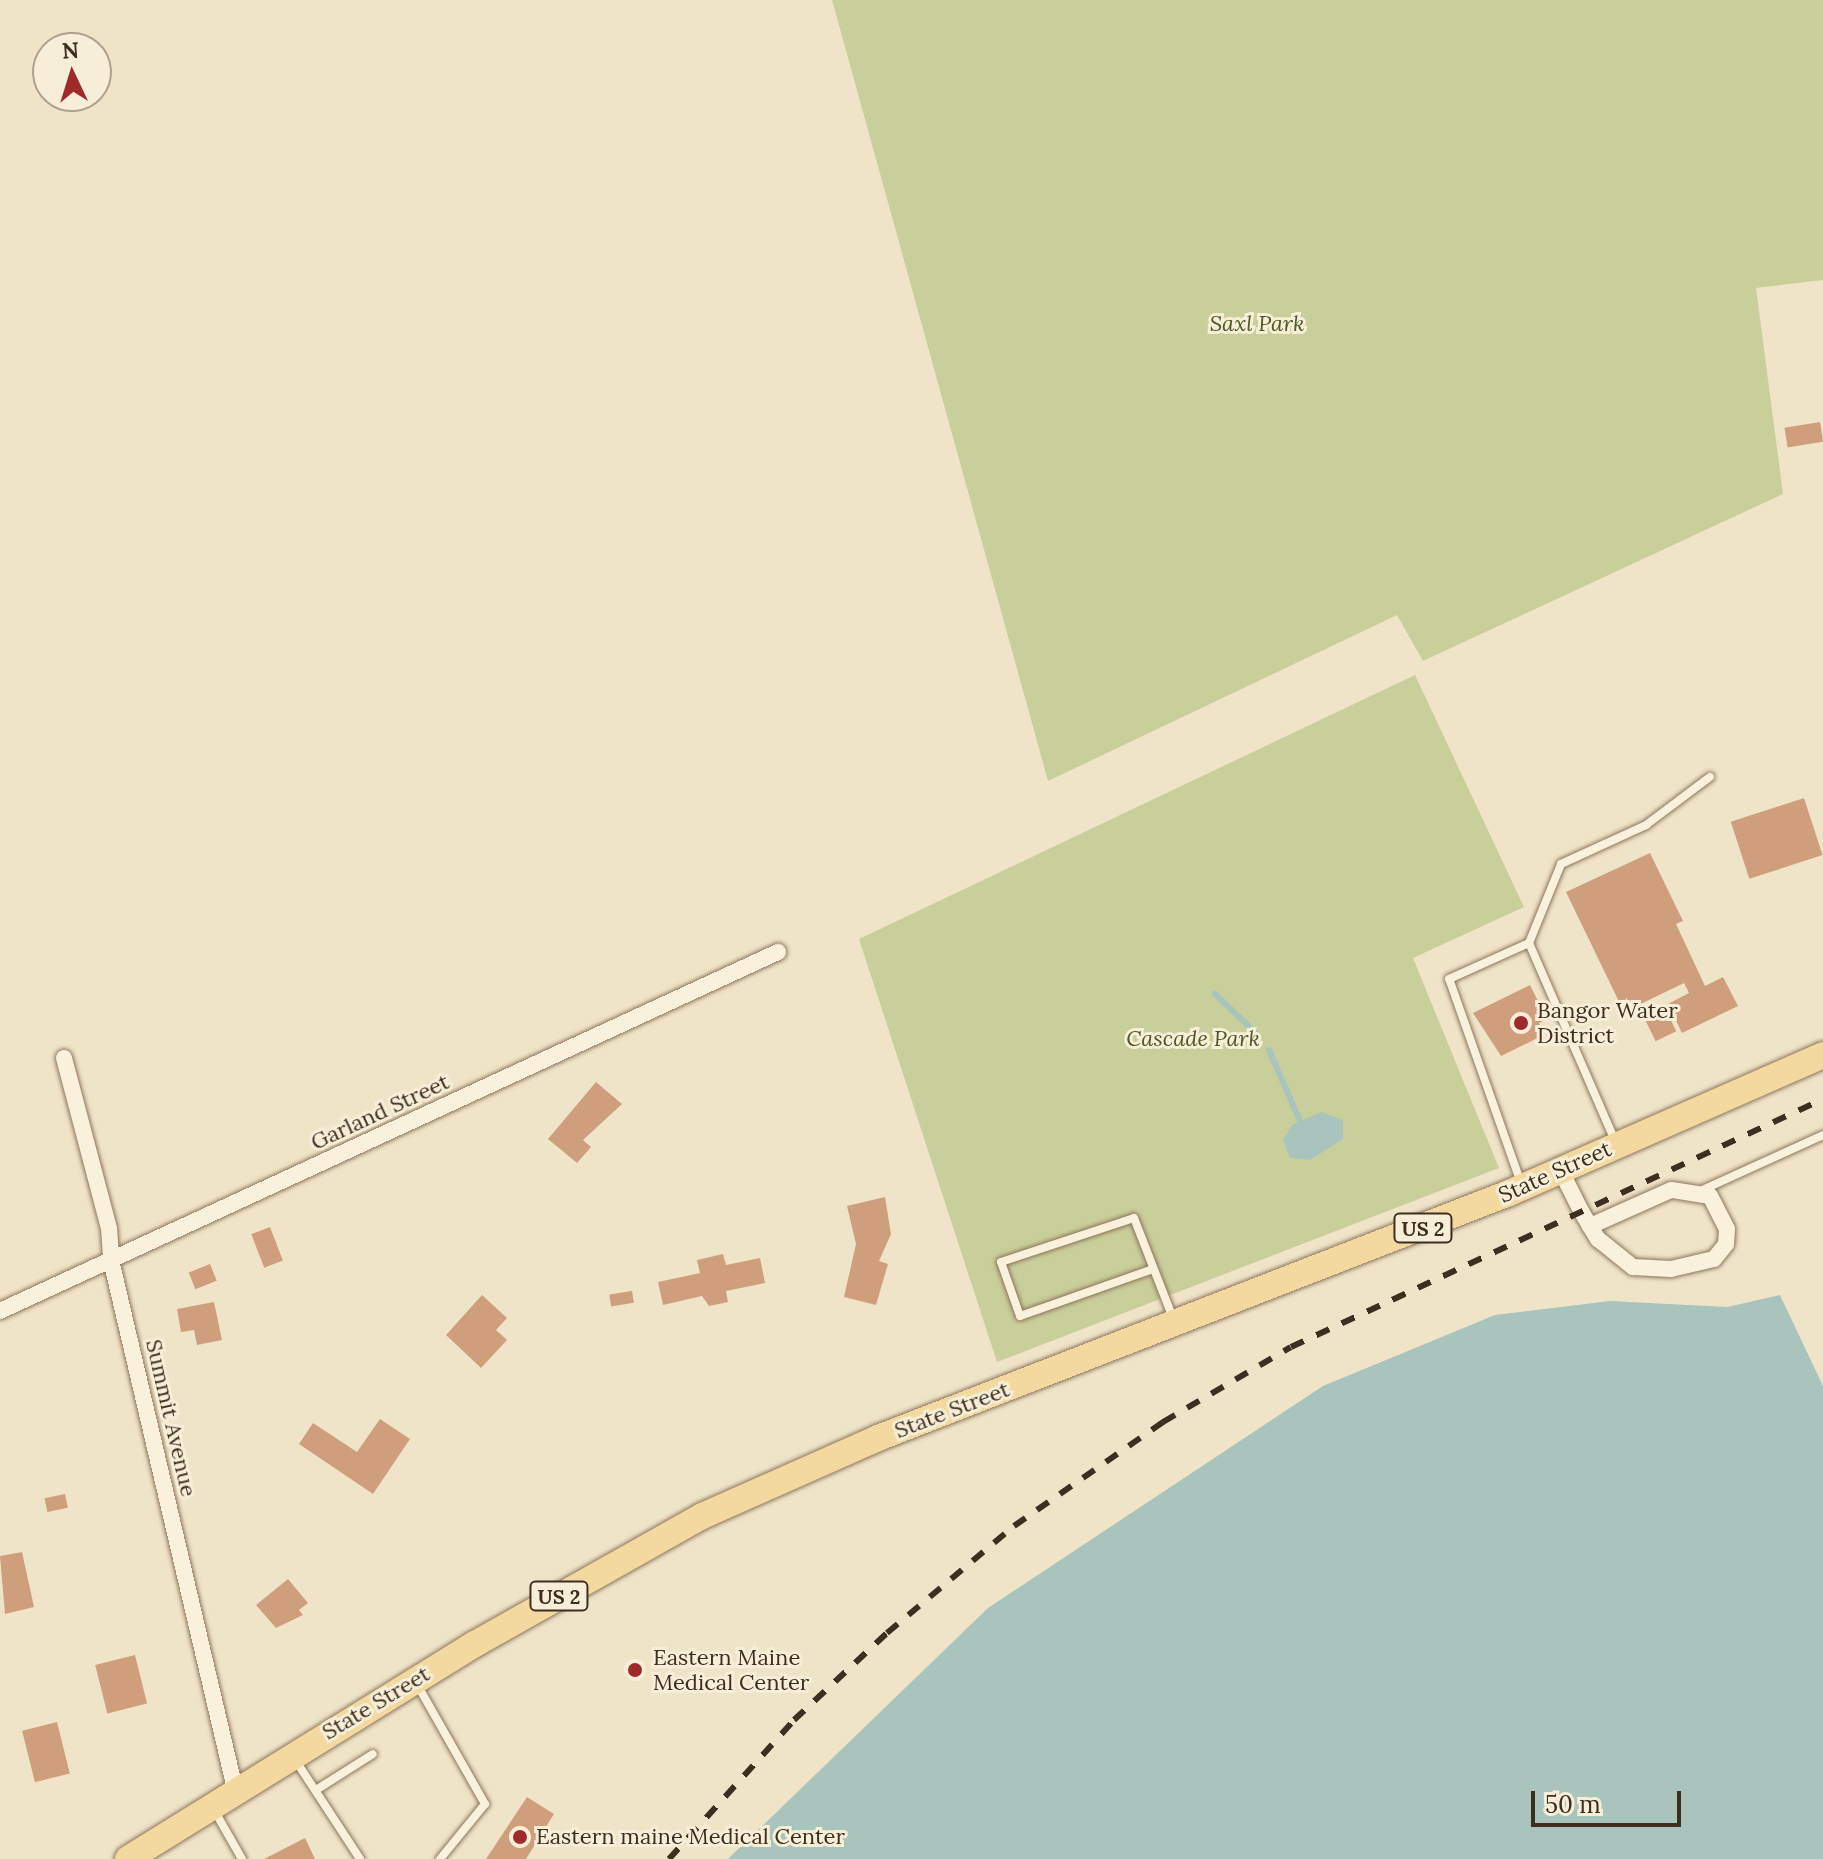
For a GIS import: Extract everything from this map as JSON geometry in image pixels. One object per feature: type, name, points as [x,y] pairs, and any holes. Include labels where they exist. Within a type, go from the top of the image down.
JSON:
[{"type":"main road","name":"State Street","points":[[128,1859],[291,1754],[702,1516],[878,1438],[1523,1187],[1823,1055]]},
{"type":"street","name":"Garland Street","points":[[0,1311],[778,952]]},
{"type":"street","name":"Summit Avenue","points":[[64,1058],[109,1228],[111,1260],[235,1789]]},
{"type":"street","points":[[1561,1171],[1590,1226],[1609,1252],[1633,1267],[1671,1269],[1714,1259],[1726,1244],[1727,1229],[1710,1196],[1698,1192],[1671,1190],[1590,1226]]},
{"type":"lane","points":[[1523,1187],[1449,979],[1529,943],[1561,864],[1646,825],[1710,777]]},
{"type":"lane","points":[[1529,943],[1617,1145]]},
{"type":"lane","points":[[1698,1192],[1823,1135]]},
{"type":"lane","points":[[1153,1269],[1020,1316],[1001,1262],[1134,1218],[1175,1324]]},
{"type":"lane","points":[[414,1681],[485,1804],[440,1859]]},
{"type":"lane","points":[[291,1754],[360,1859]]},
{"type":"lane","points":[[316,1790],[373,1754]]},
{"type":"lane","points":[[211,1804],[242,1859]]},
{"type":"green space","name":"Saxl Park","points":[[832,0],[1823,0],[1823,280],[1756,288],[1783,494],[1423,661],[1397,615],[1048,781]]},
{"type":"green space","name":"Cascade Park","points":[[1415,675],[1524,907],[1413,958],[1499,1168],[997,1362],[859,939]]},
{"type":"water","points":[[1321,1112],[1343,1120],[1343,1139],[1310,1160],[1290,1158],[1283,1140],[1292,1125]]},
{"type":"water","points":[[1780,1295],[1823,1386],[1823,1859],[728,1859],[988,1608],[1323,1386],[1495,1315],[1610,1301],[1727,1307]]},
{"type":"building","points":[[1820,422],[1823,442],[1788,447],[1784,428]]},
{"type":"building","points":[[1804,798],[1823,855],[1749,879],[1731,822]]},
{"type":"building","points":[[1650,853],[1683,921],[1676,924],[1705,986],[1723,977],[1738,1006],[1682,1033],[1668,1004],[1689,993],[1684,983],[1624,1012],[1566,892]]},
{"type":"building","points":[[1530,985],[1547,1019],[1539,1023],[1544,1035],[1501,1056],[1473,1013]]},
{"type":"building","points":[[1664,1006],[1676,1031],[1656,1041],[1643,1016]]},
{"type":"building","points":[[596,1082],[622,1104],[583,1140],[591,1147],[577,1163],[548,1139]]},
{"type":"building","points":[[885,1197],[891,1234],[879,1261],[888,1264],[876,1305],[844,1297],[856,1244],[847,1206]]},
{"type":"building","points":[[270,1227],[283,1261],[264,1268],[251,1234]]},
{"type":"building","points":[[723,1254],[726,1265],[760,1258],[765,1283],[726,1291],[728,1302],[709,1306],[702,1296],[663,1305],[658,1282],[700,1273],[697,1260]]},
{"type":"building","points":[[210,1264],[217,1281],[195,1289],[189,1273]]},
{"type":"building","points":[[632,1291],[634,1303],[611,1306],[609,1295]]},
{"type":"building","points":[[482,1295],[507,1318],[496,1330],[507,1340],[481,1368],[446,1335]]},
{"type":"building","points":[[214,1302],[222,1340],[197,1345],[194,1330],[181,1332],[177,1309]]},
{"type":"building","points":[[380,1419],[410,1439],[373,1494],[299,1444],[313,1423],[357,1452]]},
{"type":"building","points":[[65,1494],[68,1508],[47,1512],[44,1498]]},
{"type":"building","points":[[22,1552],[34,1607],[5,1614],[0,1556]]},
{"type":"building","points":[[288,1579],[308,1603],[299,1610],[303,1615],[276,1628],[256,1605]]},
{"type":"building","points":[[135,1655],[147,1704],[107,1713],[95,1665]]},
{"type":"building","points":[[57,1722],[70,1773],[35,1782],[22,1731]]},
{"type":"building","name":"Eastern maine Medical Center","points":[[527,1797],[554,1814],[526,1859],[486,1859]]},
{"type":"building","points":[[305,1838],[315,1859],[264,1859]]},
{"type":"waterway","points":[[1215,994],[1257,1034]]},
{"type":"waterway","points":[[1269,1050],[1299,1119]]},
{"type":"railway","points":[[669,1859],[794,1720],[887,1633],[1014,1526],[1163,1422],[1291,1347],[1823,1099]]},
{"type":"place","name":"Bangor Water District","points":[[1521,1023]]},
{"type":"place","name":"Eastern Maine Medical Center","points":[[635,1670]]},
{"type":"place","name":"Eastern maine Medical Center","points":[[520,1837]]}]
